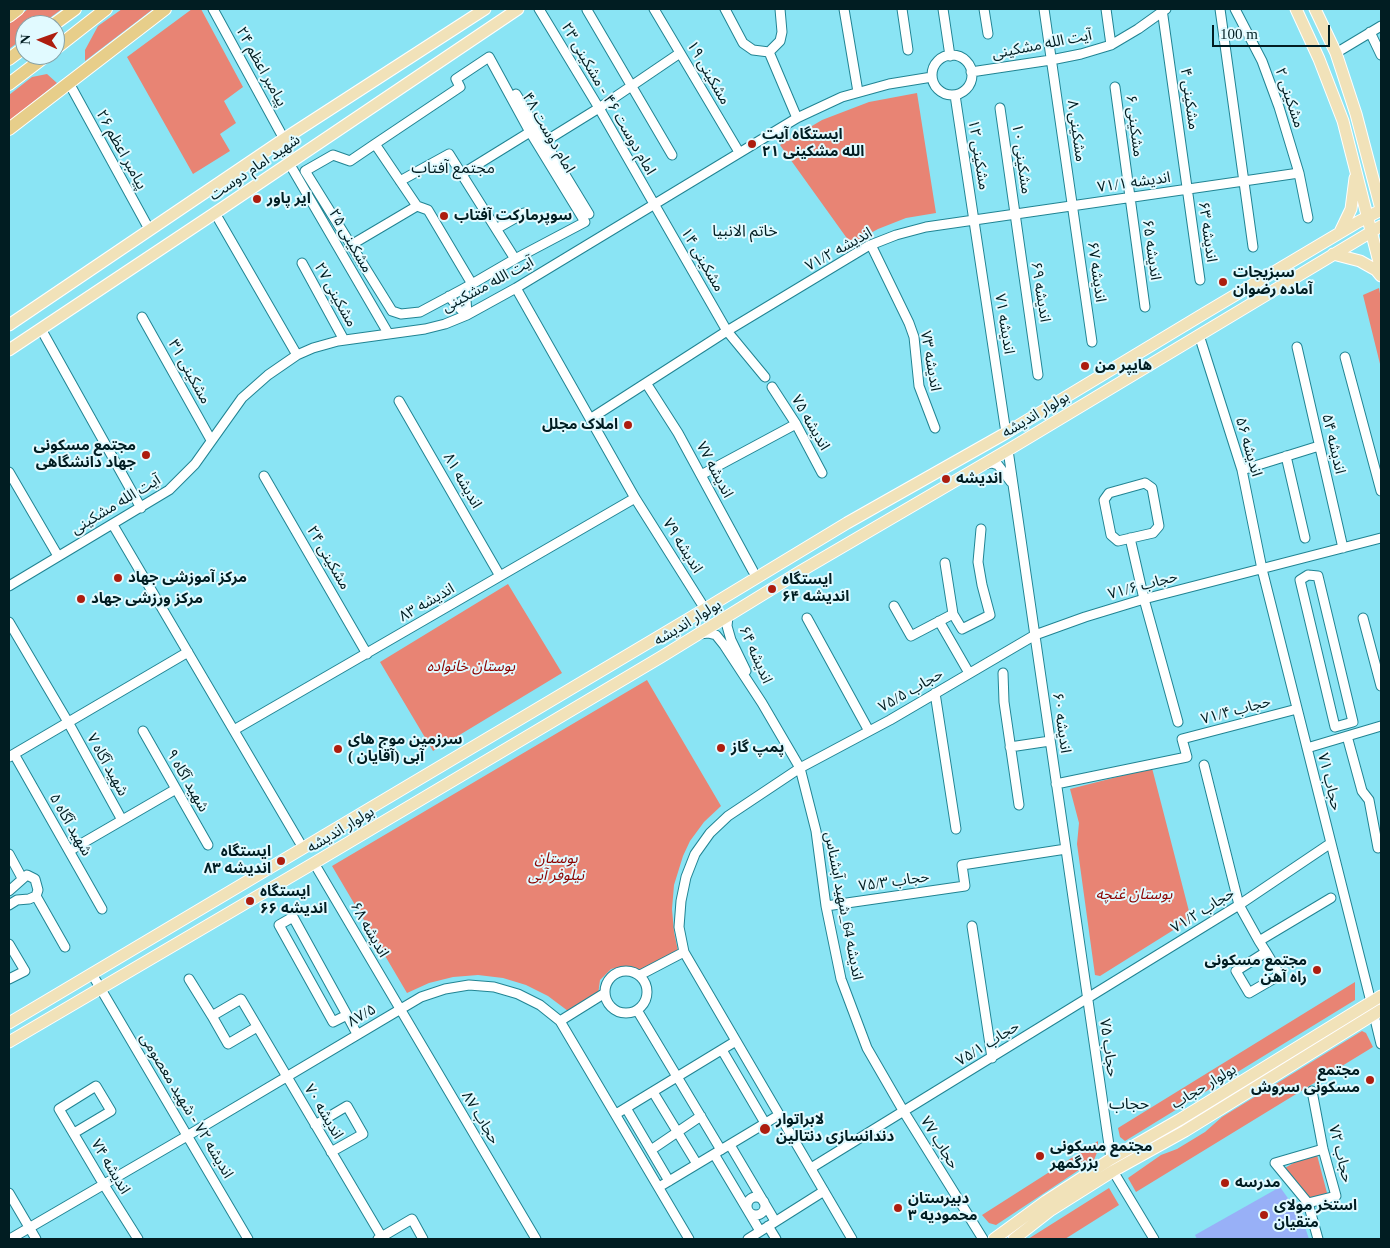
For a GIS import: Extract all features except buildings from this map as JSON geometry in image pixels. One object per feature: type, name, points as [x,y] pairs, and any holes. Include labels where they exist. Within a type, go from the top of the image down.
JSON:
[{"type":"highway","points":[[9,16],[18,9]]},
{"type":"highway","points":[[65,41],[106,9]]},
{"type":"highway","points":[[9,129],[165,9]]},
{"type":"highway","points":[[9,84],[34,65]]},
{"type":"main road","name":"شهید امام دوست","points":[[9,325],[284,139],[485,9]]},
{"type":"main road","points":[[485,9],[495,24]]},
{"type":"main road","name":"شهید امام دوست","points":[[9,350],[518,9]]},
{"type":"main road","points":[[1296,9],[1319,59],[1343,121],[1368,217],[1377,229],[1381,270]]},
{"type":"main road","points":[[1315,9],[1336,53],[1356,114],[1381,210]]},
{"type":"main road","points":[[1339,234],[1351,208],[1356,167]]},
{"type":"main road","name":"بولوار اندیشه","points":[[9,1023],[706,609],[847,523],[1006,433],[1381,210]]},
{"type":"main road","name":"بولوار اندیشه","points":[[9,1042],[99,987],[314,863],[700,634],[801,571],[983,465],[1377,229]]},
{"type":"main road","points":[[1333,254],[1360,261],[1376,270],[1381,276]]},
{"type":"main road","points":[[792,556],[801,571]]},
{"type":"main road","name":"بولوار حجاب","points":[[994,1239],[1112,1159],[1381,996]]},
{"type":"main road","name":"بولوار حجاب","points":[[1014,1239],[1051,1210],[1113,1171],[1184,1131],[1378,1013]]},
{"type":"main road","points":[[1178,1120],[1184,1131]]},
{"type":"street","name":"پیامبر اعظم ۲۴","points":[[213,9],[284,139]]},
{"type":"street","name":"امام دوست ۴۶ - مشکینی ۲۳","points":[[540,9],[653,203]]},
{"type":"street","name":"مشکینی ۱۹","points":[[654,9],[739,152]]},
{"type":"street","points":[[725,9],[743,43],[753,50],[769,52]]},
{"type":"street","points":[[769,52],[780,41],[782,32],[780,9]]},
{"type":"street","points":[[844,9],[858,92]]},
{"type":"street","points":[[902,9],[908,50]]},
{"type":"street","points":[[943,9],[950,56]]},
{"type":"street","points":[[984,9],[988,34]]},
{"type":"street","name":"مشکینی ۸","points":[[1044,9],[1072,206]]},
{"type":"street","points":[[1106,9],[1110,45]]},
{"type":"street","points":[[1220,9],[1253,247]]},
{"type":"street","name":"مشکینی ۲","points":[[1235,9],[1262,61],[1280,108],[1298,172],[1308,218]]},
{"type":"street","points":[[587,10],[672,155]]},
{"type":"street","name":"آیت الله مشکینی","points":[[971,72],[1052,60],[1110,45],[1138,29],[1163,10]]},
{"type":"street","name":"مشکینی ۴","points":[[1163,10],[1188,189]]},
{"type":"street","points":[[1336,53],[1381,26]]},
{"type":"street","points":[[1370,32],[1381,55]]},
{"type":"street","points":[[769,52],[796,118]]},
{"type":"street","points":[[544,142],[599,108],[680,53]]},
{"type":"street","points":[[491,56],[544,142],[587,218],[420,312],[401,314],[392,311],[305,171],[332,155],[350,161],[460,87],[456,79],[491,56]]},
{"type":"street","name":"امام دوست ۴۸","points":[[491,56],[530,132],[587,218]]},
{"type":"street","points":[[950,56],[959,57],[964,60],[971,72],[968,86],[960,93],[955,94],[945,94],[940,91],[932,77],[932,72],[940,59],[950,56]]},
{"type":"street","name":"آیت الله مشکینی","points":[[9,586],[169,490],[195,464],[242,398],[268,375],[297,355],[313,348],[344,340],[425,329],[445,324],[467,315],[516,288],[653,203],[796,118],[842,97],[858,92],[888,84],[932,77]]},
{"type":"street","name":"پیامبر اعظم ۲۶","points":[[69,83],[149,229]]},
{"type":"street","name":"مشکینی ۶","points":[[1115,87],[1129,198]]},
{"type":"street","name":"مشکینی ۱۲","points":[[955,94],[974,220]]},
{"type":"street","name":"مشکینی ۱۰","points":[[1000,108],[1014,214]]},
{"type":"street","points":[[462,174],[530,132]]},
{"type":"street","points":[[375,144],[417,206],[428,210],[472,284]]},
{"type":"street","points":[[400,181],[449,154],[515,259]]},
{"type":"street","name":"مشکینی ۲۵","points":[[289,163],[388,333]]},
{"type":"street","name":"اندیشه ۷۱/۱","points":[[974,220],[1298,172]]},
{"type":"street","name":"اندیشه ۶۳","points":[[1188,189],[1200,280]]},
{"type":"street","name":"اندیشه ۶۵","points":[[1129,198],[1146,307]]},
{"type":"street","name":"مشکینی ۱۴","points":[[653,203],[727,331],[765,377]]},
{"type":"street","points":[[351,246],[417,206]]},
{"type":"street","name":"اندیشه ۶۷","points":[[1072,206],[1092,342]]},
{"type":"street","points":[[215,213],[297,355]]},
{"type":"street","points":[[496,229],[524,213]]},
{"type":"street","name":"اندیشه ۶۹","points":[[1014,214],[1038,375]]},
{"type":"street","name":"اندیشه ۷۱/۲","points":[[590,420],[727,331],[871,245],[896,235],[926,227],[974,220]]},
{"type":"street","name":"اندیشه ۷۱","points":[[974,220],[1006,433]]},
{"type":"street","name":"اندیشه ۷۳","points":[[871,245],[914,337],[919,386],[935,428]]},
{"type":"street","name":"مشکینی ۲۷","points":[[302,263],[344,340]]},
{"type":"street","name":"اندیشه ۷۹","points":[[516,288],[634,498],[706,609]]},
{"type":"street","points":[[463,289],[467,315]]},
{"type":"street","points":[[449,296],[456,306],[467,315]]},
{"type":"street","name":"مشکینی ۳۱","points":[[142,317],[211,440]]},
{"type":"street","points":[[41,329],[141,508]]},
{"type":"street","name":"اندیشه ۵۶","points":[[1200,335],[1242,470],[1262,569]]},
{"type":"street","name":"اندیشه ۵۴","points":[[1297,347],[1344,548]]},
{"type":"street","points":[[1345,357],[1381,491]]},
{"type":"street","name":"اندیشه ۷۷","points":[[646,383],[678,433],[753,571]]},
{"type":"street","name":"اندیشه ۷۵","points":[[772,387],[796,424],[822,473]]},
{"type":"street","name":"اندیشه ۸۱","points":[[399,401],[500,576]]},
{"type":"street","points":[[701,475],[796,424]]},
{"type":"street","points":[[1242,470],[1319,446]]},
{"type":"street","name":"اندیشه ۶۰","points":[[1008,450],[1087,999]]},
{"type":"street","points":[[1286,456],[1304,538]]},
{"type":"street","points":[[983,465],[992,463],[998,465],[1010,479],[1013,486]]},
{"type":"street","points":[[9,472],[58,556]]},
{"type":"street","name":"مشکینی ۲۴","points":[[264,476],[367,654]]},
{"type":"street","points":[[1145,483],[1152,488],[1159,526],[1154,533],[1130,538],[1118,541],[1111,534],[1104,500],[1109,493],[1145,483]]},
{"type":"street","name":"اندیشه ۸۳","points":[[234,730],[634,498]]},
{"type":"street","points":[[113,524],[303,848]]},
{"type":"street","points":[[945,563],[953,614],[962,629],[990,615],[978,562],[981,529]]},
{"type":"street","points":[[1130,538],[1144,599],[1178,722]]},
{"type":"street","name":"حجاب ۷۱/۶","points":[[1035,635],[1085,616],[1144,599],[1381,538]]},
{"type":"street","points":[[1303,558],[1308,575]]},
{"type":"street","name":"حجاب ۷۱","points":[[1262,569],[1371,1002]]},
{"type":"street","points":[[1308,575],[1318,576],[1353,722],[1335,727],[1300,580],[1308,575]]},
{"type":"street","points":[[894,606],[911,636],[953,614]]},
{"type":"street","name":"اندیشه ۶۴","points":[[728,617],[727,626],[731,640],[762,703]]},
{"type":"street","points":[[807,618],[869,731]]},
{"type":"street","points":[[1363,618],[1381,686]]},
{"type":"street","points":[[939,621],[969,673]]},
{"type":"street","name":"شهید آگاه ۷","points":[[9,622],[68,722],[122,820]]},
{"type":"street","points":[[700,634],[716,635],[762,703]]},
{"type":"street","name":"حجاب ۷۵/۵","points":[[852,1239],[684,952],[679,927],[686,877],[695,854],[710,833],[728,816],[800,768],[869,731],[1035,635]]},
{"type":"street","points":[[11,756],[188,652]]},
{"type":"street","points":[[1003,672],[1004,702],[1019,806]]},
{"type":"street","points":[[935,693],[956,829]]},
{"type":"street","name":"اندیشه 64_شهید آبشناس","points":[[762,703],[800,768],[816,831],[826,906],[841,979],[867,1048],[904,1112]]},
{"type":"street","name":"حجاب ۷۱/۴","points":[[1056,784],[1186,757],[1182,739],[1297,709]]},
{"type":"street","points":[[1307,748],[1381,726]]},
{"type":"street","name":"شهید آگاه ۹","points":[[143,731],[208,845]]},
{"type":"street","points":[[1347,736],[1362,791],[1369,800],[1378,848]]},
{"type":"street","points":[[1010,747],[1050,740]]},
{"type":"street","name":"شهید آگاه ۵","points":[[11,756],[102,909]]},
{"type":"street","points":[[1204,765],[1239,905],[1280,975],[1249,993],[1236,970],[1266,952]]},
{"type":"street","points":[[69,851],[176,789]]},
{"type":"street","name":"حجاب ۷۱/۲","points":[[1087,999],[1239,905],[1331,844]]},
{"type":"street","name":"حجاب ۷۵/۳","points":[[826,906],[965,886],[962,865],[1066,850]]},
{"type":"street","points":[[9,854],[22,878]]},
{"type":"street","name":"اندیشه ۶۸","points":[[314,863],[400,1010]]},
{"type":"street","points":[[9,891],[27,875],[34,879],[38,890],[36,896],[65,947]]},
{"type":"street","points":[[9,905],[17,900],[36,896]]},
{"type":"street","points":[[1259,941],[1331,898]]},
{"type":"street","points":[[347,1015],[334,1022],[279,925],[293,917],[347,1015],[357,1034]]},
{"type":"street","points":[[972,926],[992,1058]]},
{"type":"street","points":[[9,944],[25,971],[9,979]]},
{"type":"street","points":[[640,975],[684,952]]},
{"type":"street","points":[[624,970],[633,971],[640,975],[645,982],[647,990],[642,1006],[628,1013],[612,1008],[607,1001],[605,993],[606,985],[610,978],[624,970]]},
{"type":"street","name":"اندیشه ۷۲ - شهید معصومی","points":[[92,974],[248,1239]]},
{"type":"street","points":[[189,979],[228,1044],[257,1027]]},
{"type":"street","name":"۸۷/۵","points":[[10,1239],[421,997],[445,989],[478,986],[494,987],[518,994],[540,1005],[560,1021]]},
{"type":"street","points":[[605,993],[560,1021],[689,1239]]},
{"type":"street","name":"اندیشه ۷۰","points":[[212,1016],[241,999],[380,1238]]},
{"type":"street","name":"حجاب ۷۵/۱","points":[[811,1168],[1087,999]]},
{"type":"street","name":"حجاب ۷۵","points":[[1087,999],[1112,1159]]},
{"type":"street","name":"حجاب ۸۷","points":[[400,1010],[536,1239]]},
{"type":"street","points":[[637,1010],[701,1116],[748,1210],[752,1214],[761,1214],[765,1209],[763,1200],[730,1145]]},
{"type":"street","points":[[1378,1013],[1381,1044]]},
{"type":"street","points":[[616,1114],[736,1042]]},
{"type":"street","points":[[722,1050],[765,1123]]},
{"type":"street","name":"اندیشه ۷۴","points":[[74,1133],[111,1110],[96,1086],[59,1108],[104,1185],[138,1239]]},
{"type":"street","name":"حجاب ۷۲","points":[[1308,1204],[1336,1196],[1323,1149],[1312,1091]]},
{"type":"street","points":[[653,1092],[697,1164]]},
{"type":"street","points":[[315,1125],[347,1106],[363,1134],[331,1152]]},
{"type":"street","points":[[626,1108],[670,1181]]},
{"type":"street","name":"حجاب ۷۷","points":[[904,1112],[983,1239]]},
{"type":"street","points":[[659,1187],[779,1115]]},
{"type":"street","points":[[651,1150],[701,1116]]},
{"type":"street","points":[[1318,1239],[1308,1204],[1275,1163],[1323,1149]]},
{"type":"street","points":[[1113,1171],[1151,1238]]},
{"type":"street","points":[[748,1239],[824,1191]]},
{"type":"street","points":[[9,1193],[36,1239]]},
{"type":"street","points":[[768,1226],[763,1200],[758,1197],[750,1199],[747,1204],[748,1210],[768,1226],[776,1239]]},
{"type":"street","points":[[380,1238],[412,1219],[423,1239]]},
{"type":"green space","points":[[28,9],[62,9],[54,15],[20,15]]},
{"type":"green space","points":[[122,9],[153,9],[85,61],[85,50],[98,26]]},
{"type":"green space","points":[[192,9],[201,9],[243,87],[224,101],[236,123],[220,134],[230,151],[193,174],[127,57]]},
{"type":"green space","points":[[15,19],[15,44],[9,49],[9,24]]},
{"type":"green space","points":[[47,74],[57,83],[9,121],[9,95],[32,77]]},
{"type":"green space","points":[[917,93],[936,213],[906,218],[878,229],[851,244],[780,145],[822,120],[869,102]]},
{"type":"green space","points":[[1379,288],[1381,299],[1381,368],[1363,295]]},
{"type":"green space","name":"بوستان خانواده","points":[[508,584],[562,673],[433,751],[380,662]]},
{"type":"green space","name":"بوستان نیلوفر آبی","points":[[647,680],[721,806],[704,822],[690,841],[674,885],[672,909],[678,951],[639,972],[625,966],[611,969],[600,980],[598,995],[568,1011],[548,996],[526,985],[503,978],[478,975],[453,977],[429,983],[407,993],[332,866]]},
{"type":"green space","name":"بوستان غنچه","points":[[1152,768],[1191,919],[1100,976],[1095,975],[1077,844],[1079,823],[1070,789]]},
{"type":"green space","points":[[1355,982],[1355,1000],[1125,1141],[1120,1137],[1118,1128]]},
{"type":"green space","points":[[1362,1031],[1366,1033],[1373,1047],[1136,1192],[1128,1178],[1161,1155],[1177,1149],[1205,1132],[1222,1117]]},
{"type":"green space","points":[[1098,1141],[1098,1150],[1094,1160],[996,1225],[989,1223],[982,1215]]},
{"type":"green space","points":[[1317,1155],[1327,1193],[1308,1199],[1285,1168],[1300,1159]]},
{"type":"green space","points":[[1109,1188],[1119,1205],[1065,1239],[1028,1239]]},
{"type":"water","name":"استخر مولای متقیان","points":[[1280,1187],[1302,1218],[1309,1239],[1197,1239],[1195,1235]]},
{"type":"place","name":"ایستگاه آیت الله مشکینی ۲۱","points":[[752,144]]},
{"type":"place","name":"ایر پاور","points":[[257,199]]},
{"type":"place","name":"سوپرمارکت آفتاب","points":[[444,216]]},
{"type":"place","name":"سبزیجات آماده رضوان","points":[[1223,282]]},
{"type":"place","name":"هایپر من","points":[[1085,366]]},
{"type":"place","name":"املاک مجلل","points":[[628,425]]},
{"type":"place","name":"مجتمع مسکونی جهاد دانشگاهی","points":[[146,455]]},
{"type":"place","name":"اندیشه","points":[[946,479]]},
{"type":"place","name":"مرکز آموزشی جهاد","points":[[118,578]]},
{"type":"place","name":"ایستگاه اندیشه ۶۴","points":[[772,589]]},
{"type":"place","name":"مرکز ورزشی جهاد","points":[[81,599]]},
{"type":"place","name":"پمپ گاز","points":[[721,748]]},
{"type":"place","name":"سرزمین موج های آبی (آقایان )","points":[[338,749]]},
{"type":"place","name":"ایستگاه اندیشه ۸۳","points":[[281,861]]},
{"type":"place","name":"ایستگاه اندیشه ۶۶","points":[[250,901]]},
{"type":"place","name":"مجتمع مسکونی راه آهن","points":[[1317,970]]},
{"type":"place","name":"مجتمع مسکونی سروش","points":[[1370,1080]]},
{"type":"place","name":"لابراتوار دندانسازی دنتالین","points":[[765,1129]]},
{"type":"place","name":"مجتمع مسکونی بزرگمهر","points":[[1040,1156]]},
{"type":"place","name":"مدرسه","points":[[1225,1183]]},
{"type":"place","name":"دبیرستان محمودیه ۳","points":[[898,1208]]},
{"type":"place","name":"استخر مولای متقیان","points":[[1264,1215]]},
{"type":"district","name":"مجتمع آفتاب","points":[[453,169]]},
{"type":"district","name":"خاتم الانبیا","points":[[745,232]]},
{"type":"district","name":"حجاب","points":[[1129,1105]]}]
